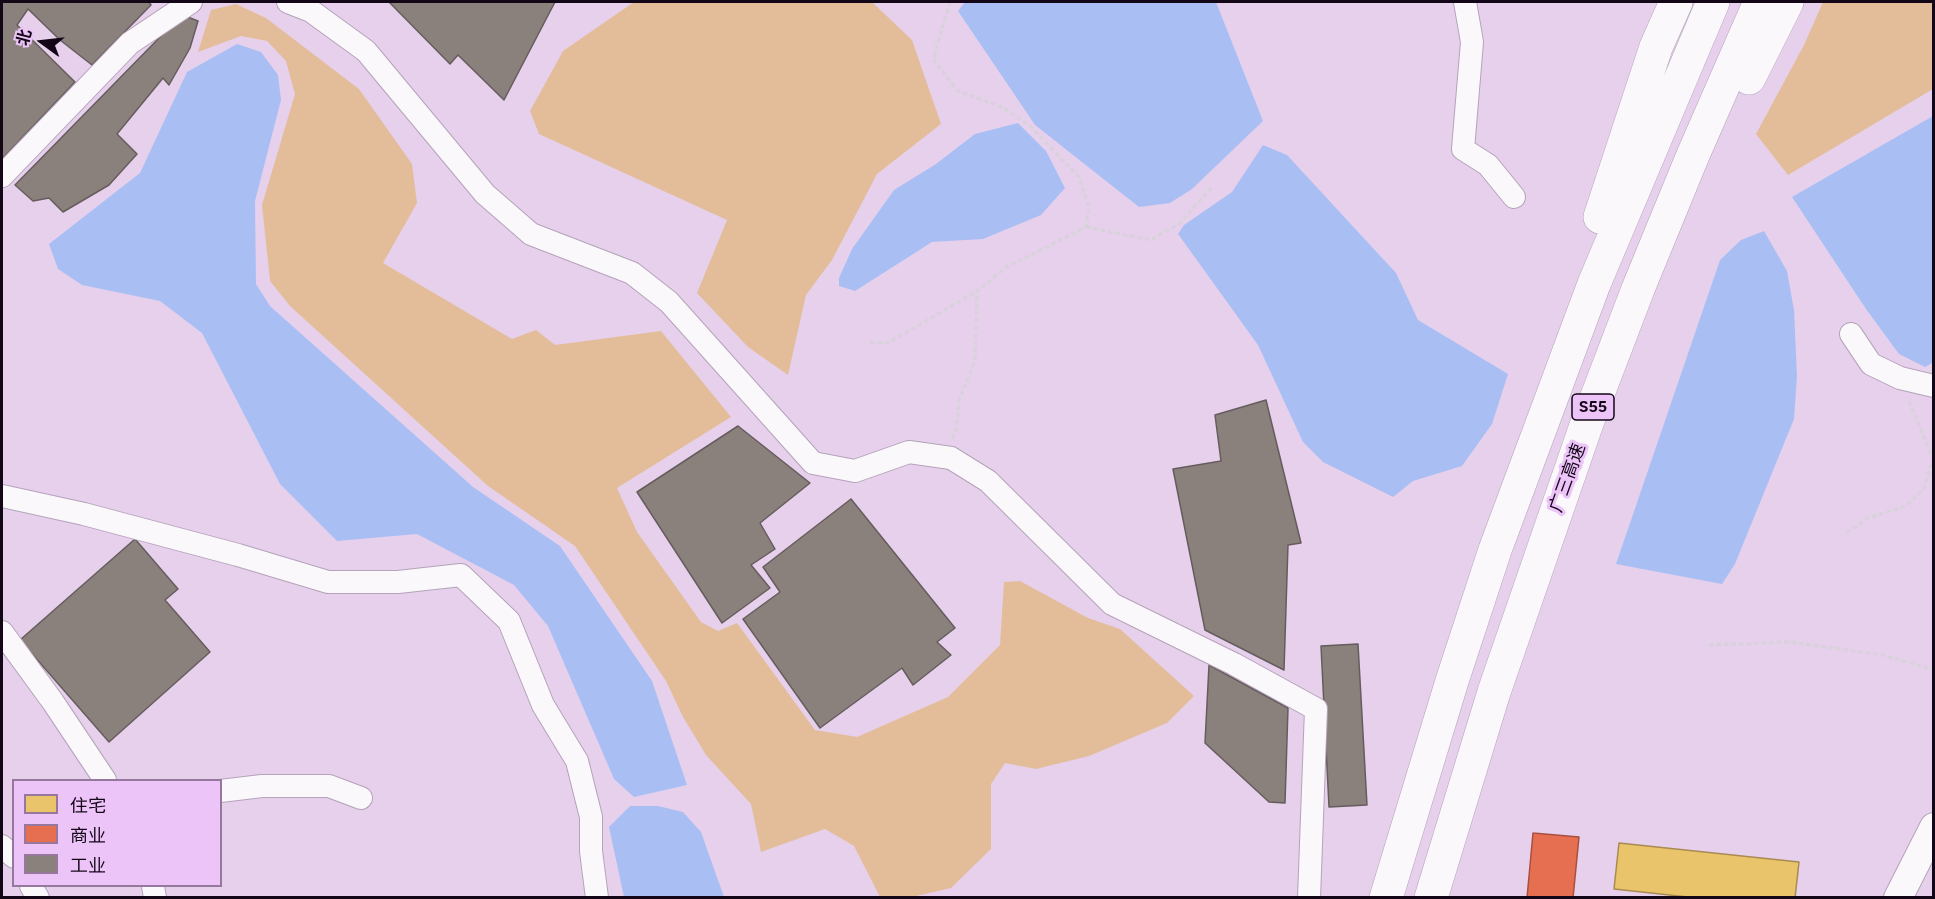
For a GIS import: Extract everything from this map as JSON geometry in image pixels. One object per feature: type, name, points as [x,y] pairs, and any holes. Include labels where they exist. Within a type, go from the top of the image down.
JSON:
[{"type":"highway","points":[[1555,387],[1591,243],[1656,47],[1676,2]]},
{"type":"highway","name":"S55","points":[[1386,897],[1410,814],[1492,561],[1555,387],[1598,273],[1713,2]]},
{"type":"highway","name":"广三高速","points":[[1431,897],[1452,822],[1540,554],[1638,290],[1693,155],[1760,2]]},
{"type":"highway","points":[[1638,290],[1787,2]]},
{"type":"main road","points":[[1898,897],[1934,827]]},
{"type":"street","points":[[2,176],[130,44],[191,2]]},
{"type":"street","points":[[288,2],[311,11],[366,51],[485,194],[531,234],[632,273],[669,302],[813,463],[855,471],[909,452],[951,458],[988,481],[1112,604],[1234,664],[1316,709],[1309,897]]},
{"type":"street","points":[[1465,2],[1472,42],[1462,149],[1488,165],[1514,197]]},
{"type":"street","points":[[1851,334],[1871,364],[1900,378],[1929,387],[1934,386]]},
{"type":"street","points":[[2,496],[84,514],[238,555],[328,582],[398,582],[461,574],[509,621],[543,705],[577,761],[591,818],[591,851],[597,897]]},
{"type":"street","points":[[2,632],[107,779]]},
{"type":"street","points":[[222,791],[262,786],[329,786],[361,798]]},
{"type":"path","points":[[950,2],[933,59],[958,90],[1004,108],[1031,127],[1079,177],[1089,207],[1086,227]]},
{"type":"path","points":[[870,343],[888,342],[978,291],[1005,268],[1086,227],[1151,240],[1180,223],[1212,187]]},
{"type":"path","points":[[946,457],[957,426],[959,401],[975,361],[978,291]]},
{"type":"path","points":[[1900,378],[1933,458]]},
{"type":"path","points":[[1847,533],[1868,518],[1906,506],[1924,489],[1933,458],[1934,435]]},
{"type":"path","points":[[1709,645],[1791,642],[1883,655],[1934,670]]},
{"type":"shaded area","points":[[634,2],[872,2],[912,40],[941,124],[877,174],[832,260],[806,295],[788,375],[748,347],[697,293],[727,220],[539,134],[530,111],[563,51]]},
{"type":"shaded area","points":[[1823,2],[1933,2],[1933,89],[1788,175],[1756,134],[1804,45]]},
{"type":"shaded area","points":[[236,4],[266,18],[359,89],[412,164],[417,203],[383,263],[512,339],[536,330],[555,345],[661,331],[731,417],[617,488],[637,532],[701,622],[718,631],[737,623],[815,730],[857,737],[948,697],[1000,645],[1004,582],[1020,581],[1088,618],[1120,629],[1194,696],[1167,723],[1089,756],[1036,769],[1005,763],[991,784],[991,849],[951,888],[912,897],[880,897],[854,846],[825,829],[761,852],[751,804],[706,755],[683,717],[666,681],[575,546],[488,486],[290,306],[270,281],[262,205],[295,94],[286,61],[267,41],[241,36],[198,52],[211,10]]},
{"type":"water","points":[[965,2],[1216,2],[1263,121],[1192,189],[1170,203],[1139,207],[1035,125],[958,11]]},
{"type":"water","points":[[237,44],[261,52],[278,75],[281,100],[255,201],[256,284],[270,306],[473,487],[560,546],[652,681],[687,785],[634,797],[614,779],[548,626],[514,585],[417,534],[337,541],[280,484],[202,333],[160,301],[82,285],[58,269],[49,244],[140,173],[187,72]]},
{"type":"water","points":[[1933,116],[1934,362],[1925,367],[1899,354],[1866,309],[1792,197]]},
{"type":"water","points":[[1018,123],[1046,151],[1065,188],[1041,215],[983,239],[932,242],[855,291],[839,286],[839,278],[852,249],[894,190],[936,164],[975,134]]},
{"type":"water","points":[[1263,145],[1287,155],[1396,273],[1418,320],[1508,374],[1492,424],[1462,466],[1413,481],[1393,497],[1323,462],[1303,442],[1258,345],[1178,234],[1184,225],[1232,192]]},
{"type":"water","points":[[1764,231],[1787,271],[1794,310],[1797,376],[1794,419],[1735,564],[1722,584],[1616,564],[1720,260],[1741,240]]},
{"type":"water","points":[[630,806],[658,806],[683,812],[701,832],[724,897],[624,897],[609,827]]},
{"type":"building: 住宅","points":[[1619,843],[1799,862],[1795,898],[1697,898],[1614,889]]},
{"type":"building: 商业","points":[[1533,833],[1579,837],[1573,898],[1527,898]]},
{"type":"building: 工业","points":[[2,2],[149,2],[151,5],[92,65],[60,40],[28,9],[17,25],[75,82],[2,159]]},
{"type":"building: 工业","points":[[389,2],[555,2],[504,100],[458,55],[450,64]]},
{"type":"building: 工业","points":[[185,16],[198,21],[190,48],[169,85],[163,78],[117,134],[137,154],[109,185],[63,212],[49,198],[33,201],[15,185],[161,36]]},
{"type":"building: 工业","points":[[1266,400],[1301,543],[1288,545],[1284,670],[1205,630],[1173,469],[1221,461],[1215,415]]},
{"type":"building: 工业","points":[[738,426],[810,483],[760,523],[775,549],[751,565],[770,588],[722,623],[637,492]]},
{"type":"building: 工业","points":[[851,499],[955,628],[937,642],[951,655],[913,685],[902,668],[820,728],[743,619],[780,592],[763,567]]},
{"type":"building: 工业","points":[[135,539],[178,589],[165,600],[210,652],[109,742],[20,640]]},
{"type":"building: 工业","points":[[1358,644],[1367,805],[1329,807],[1321,646]]},
{"type":"building: 工业","points":[[1209,665],[1288,708],[1285,803],[1269,802],[1205,743]]}]
